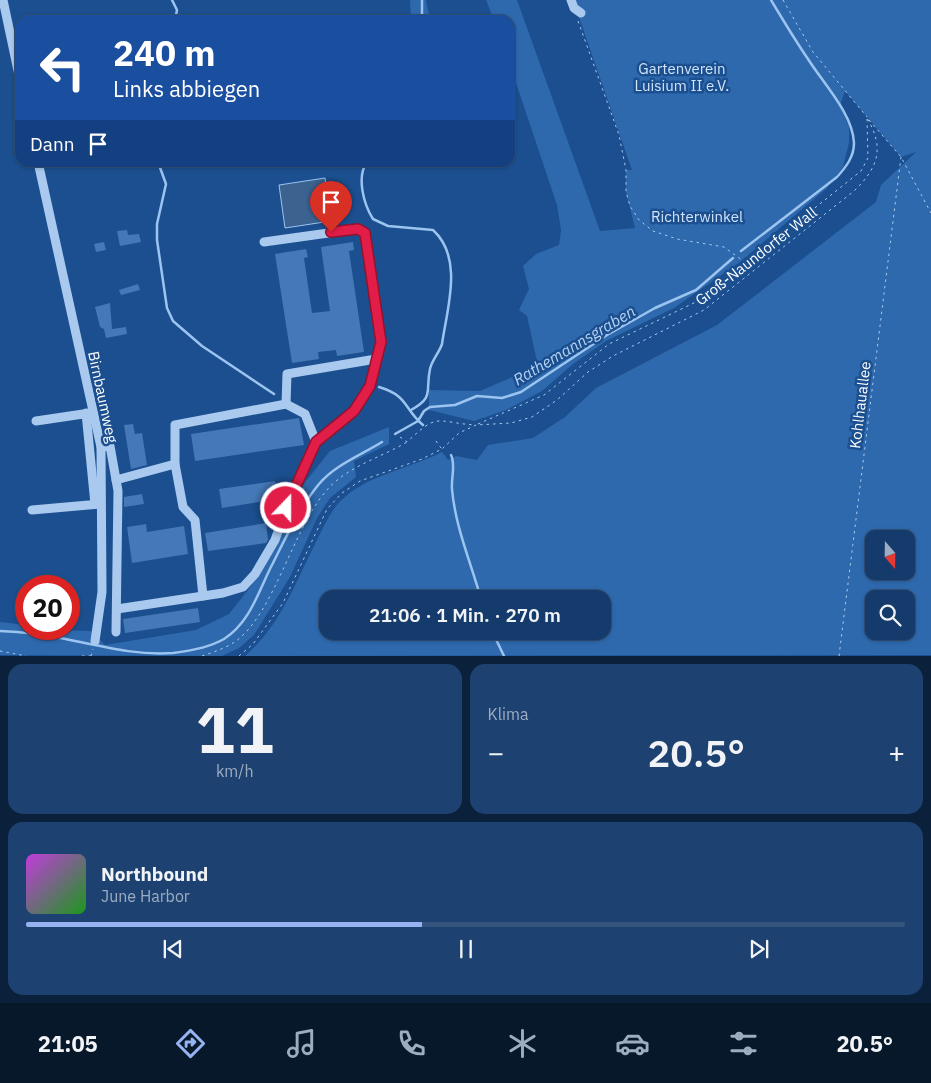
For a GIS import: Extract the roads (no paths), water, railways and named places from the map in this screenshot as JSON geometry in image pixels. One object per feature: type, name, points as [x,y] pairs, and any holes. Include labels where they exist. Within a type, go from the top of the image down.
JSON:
[{"type":"street","points":[[3,0],[15,56]]},
{"type":"street","name":"Birnbaumweg","points":[[39,167],[89,413],[100,447],[99,504],[102,592],[94,646]]},
{"type":"street","points":[[117,609],[203,596],[243,587],[256,574],[275,540],[292,492],[316,442],[354,411],[370,386],[381,342],[365,233],[358,229],[264,242]]},
{"type":"street","points":[[286,404],[287,374],[376,359]]},
{"type":"street","points":[[203,596],[195,520],[183,507],[175,464],[175,425],[286,404],[306,414],[316,442]]},
{"type":"street","points":[[32,510],[99,504],[89,413],[36,421]]},
{"type":"street","points":[[100,447],[110,446],[118,491],[116,632]]},
{"type":"street","points":[[116,480],[175,464]]},
{"type":"waterway","points":[[172,0],[177,10],[176,15]]},
{"type":"waterway","points":[[422,0],[422,15]]},
{"type":"waterway","name":"Rathemannsgraben","points":[[741,251],[837,177],[849,162],[854,148],[852,132],[843,110],[798,45],[771,0]]},
{"type":"waterway","points":[[160,167],[166,184],[157,224],[157,240],[167,308],[173,321],[202,346],[274,394]]},
{"type":"waterway","points":[[364,167],[362,175],[362,191],[373,219],[388,226],[433,230],[442,242],[448,255],[451,269],[450,300],[442,344],[431,366],[428,393],[423,401],[411,410]]},
{"type":"waterway","name":"Rathemannsgraben","points":[[418,421],[424,411],[430,407],[455,405],[477,396],[502,398],[521,392],[607,335],[655,308],[696,290],[733,258]]},
{"type":"waterway","points":[[379,387],[401,398],[423,425]]},
{"type":"waterway","points":[[395,434],[418,421]]},
{"type":"waterway","points":[[0,631],[45,635],[116,649],[159,654],[200,648],[218,642],[233,632],[248,614],[294,522],[319,484],[340,466],[382,442]]},
{"type":"waterway","points":[[451,455],[453,467],[452,489],[456,517],[478,590]]},
{"type":"waterway","points":[[496,640],[504,656]]},
{"type":"park label","name":"Gartenverein Luisium II e.V.","points":[[682,76]]},
{"type":"park label","name":"Richterwinkel","points":[[697,216]]}]
